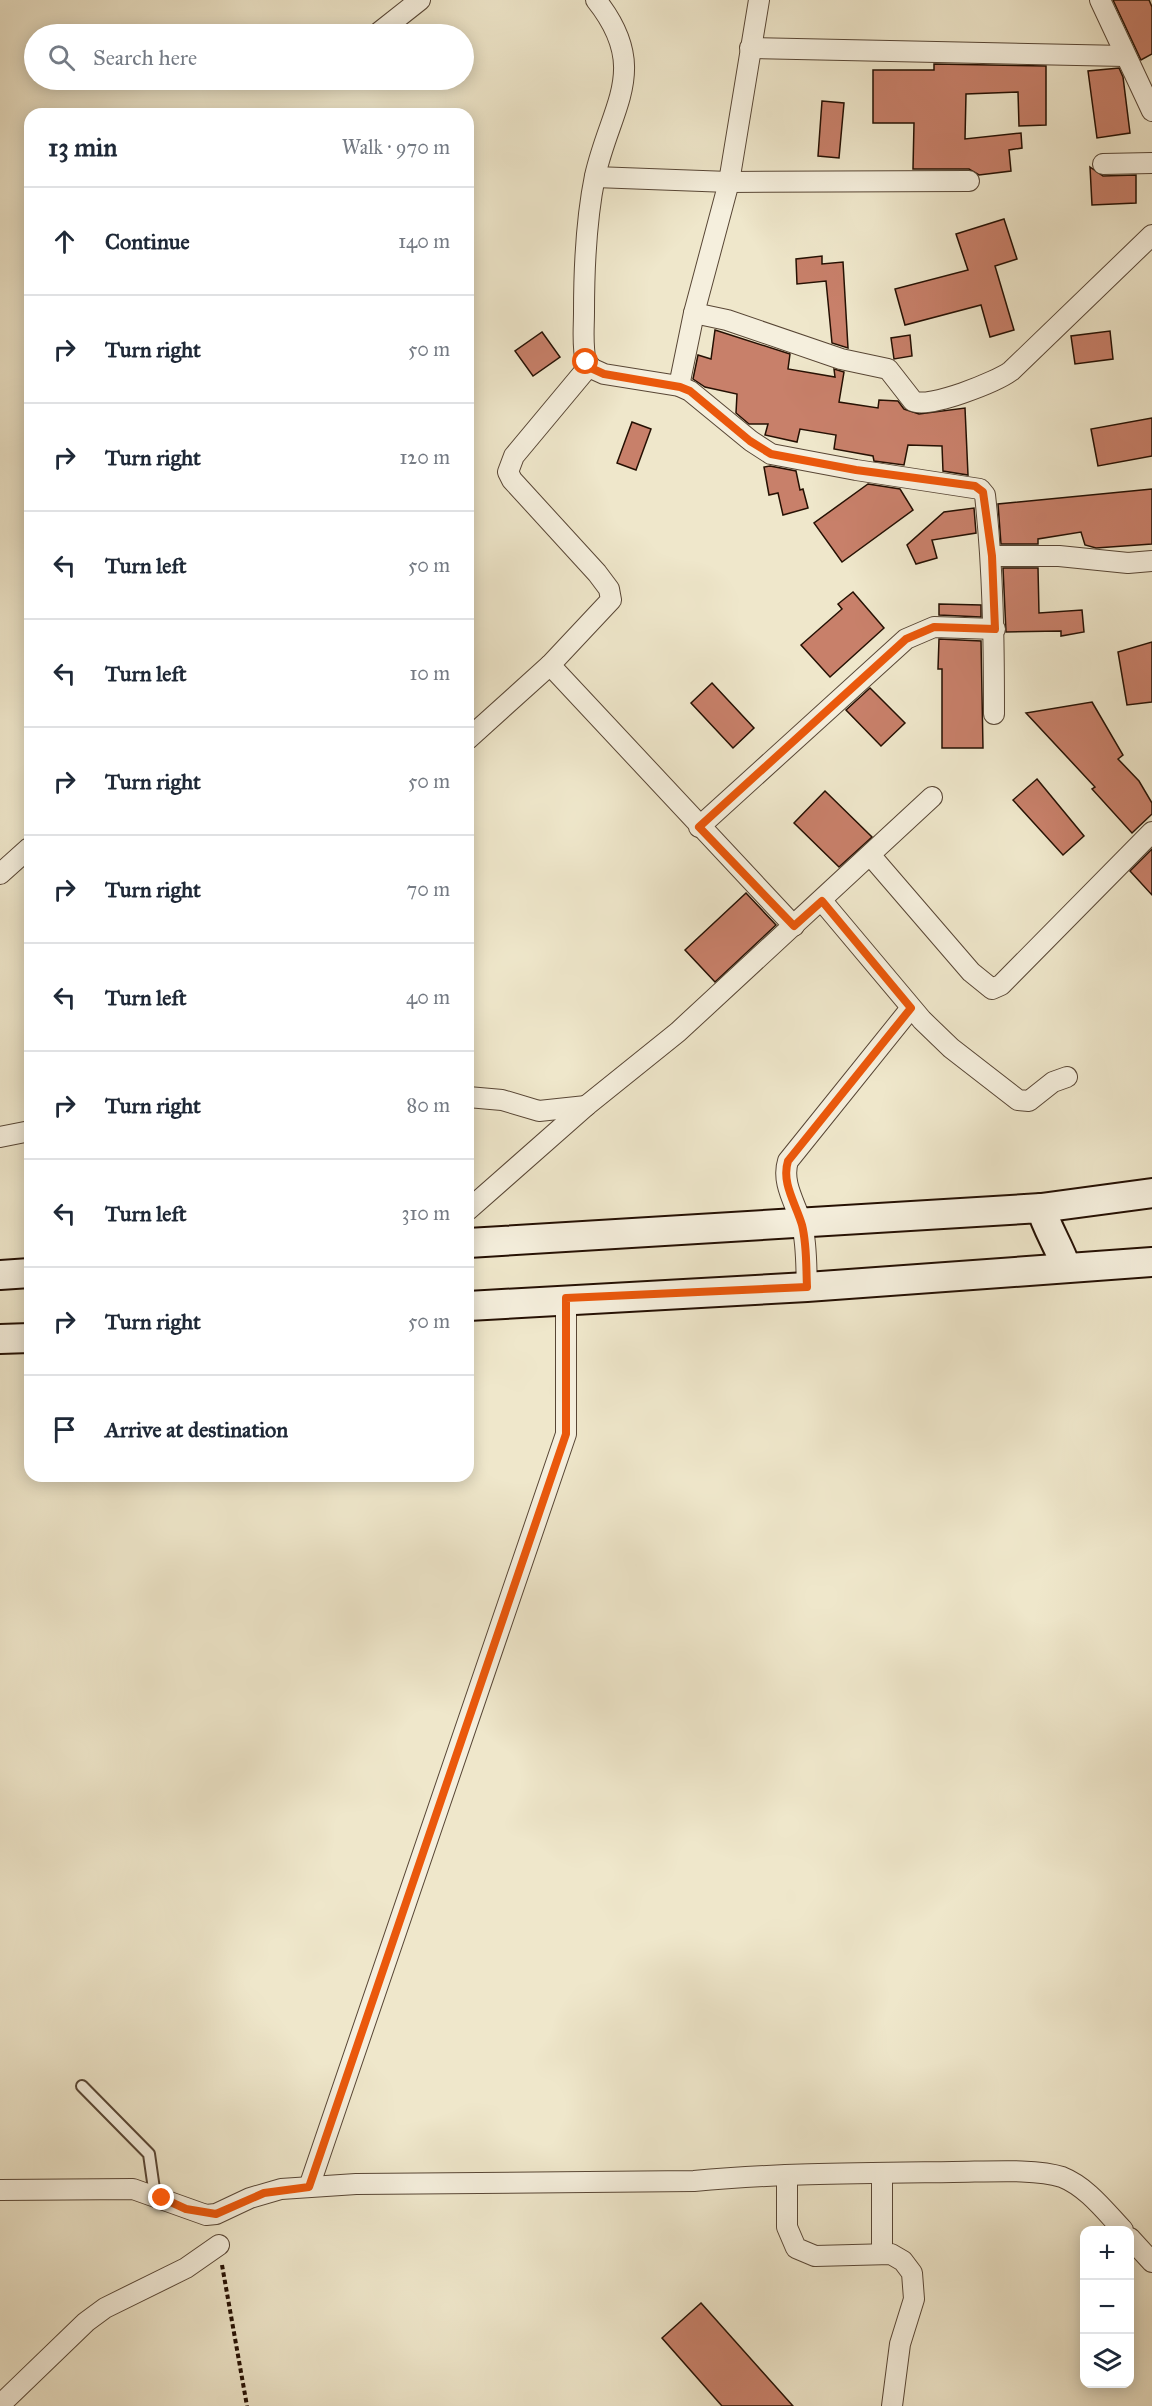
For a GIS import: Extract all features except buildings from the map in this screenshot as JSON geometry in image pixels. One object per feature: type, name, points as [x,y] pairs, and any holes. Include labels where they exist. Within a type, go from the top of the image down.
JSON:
[{"type":"street","points":[[390,24],[420,0]]},
{"type":"street","points":[[596,0],[618,33],[624,80],[618,110],[595,177],[583,277],[585,358],[589,366],[604,374],[680,387],[696,394],[750,441],[771,454],[856,470],[978,488],[984,495],[992,556],[995,629],[994,714]]},
{"type":"street","points":[[680,387],[694,313],[729,182],[759,0]]},
{"type":"street","points":[[1100,0],[1152,111]]},
{"type":"street","points":[[750,48],[1125,56]]},
{"type":"street","points":[[1103,164],[1152,163]]},
{"type":"street","points":[[595,177],[729,182],[969,181]]},
{"type":"street","points":[[694,313],[727,320],[841,359],[888,369],[913,401],[925,403],[992,383],[1011,371],[1152,236]]},
{"type":"street","points":[[474,734],[550,665],[609,605],[611,597],[597,573],[512,480],[508,470],[514,456],[589,366]]},
{"type":"street","points":[[992,556],[1059,555],[1150,564]]},
{"type":"street","points":[[699,827],[906,639],[934,627],[995,629]]},
{"type":"street","points":[[550,665],[794,926]]},
{"type":"street","points":[[474,1204],[586,1106],[678,1032],[933,797]]},
{"type":"street","points":[[871,856],[971,972],[993,990],[1001,985],[1152,832]]},
{"type":"street","points":[[0,874],[24,853]]},
{"type":"street","points":[[822,901],[911,1008],[951,1048],[1021,1102],[1029,1101],[1053,1082],[1067,1077]]},
{"type":"street","points":[[807,1287],[801,1224],[788,1187],[785,1169],[788,1161],[911,1008]]},
{"type":"street","points":[[474,1098],[502,1100],[539,1111],[586,1106]]},
{"type":"street","points":[[0,1137],[24,1132]]},
{"type":"street","points":[[474,1243],[1041,1208],[1152,1193]]},
{"type":"street","points":[[1041,1208],[1047,1228],[1058,1243],[1066,1267]]},
{"type":"street","points":[[474,1306],[566,1298],[807,1287],[1152,1262]]},
{"type":"street","points":[[0,1275],[24,1273]]},
{"type":"street","points":[[309,2187],[566,1434],[566,1298]]},
{"type":"street","points":[[0,1340],[24,1338]]},
{"type":"street","points":[[0,2190],[118,2188],[155,2196],[186,2209],[216,2214],[264,2193],[356,2184],[694,2181],[787,2175],[882,2173],[1047,2174],[1062,2177],[1082,2189],[1119,2226]]},
{"type":"street","points":[[882,2173],[882,2253]]},
{"type":"street","points":[[787,2175],[787,2228],[796,2248],[815,2256],[891,2254],[903,2261],[912,2274],[915,2288],[912,2310],[900,2344],[892,2406]]},
{"type":"street","points":[[1134,2242],[1152,2262]]},
{"type":"street","points":[[0,2404],[86,2322],[105,2308],[186,2268],[219,2245]]},
{"type":"lane","points":[[82,2086],[149,2154],[155,2196]]},
{"type":"path","points":[[219,2245],[248,2406]]},
{"type":"route","points":[[162,2198],[206,2215],[216,2214],[264,2193],[309,2187],[566,1434],[566,1298],[807,1287],[805,1244],[785,1169],[793,1152],[911,1008],[822,901],[794,926],[699,827],[906,639],[934,627],[995,629],[992,556],[983,492],[975,486],[856,470],[771,454],[750,441],[690,391],[680,387],[604,374],[593,369],[586,362]]}]
